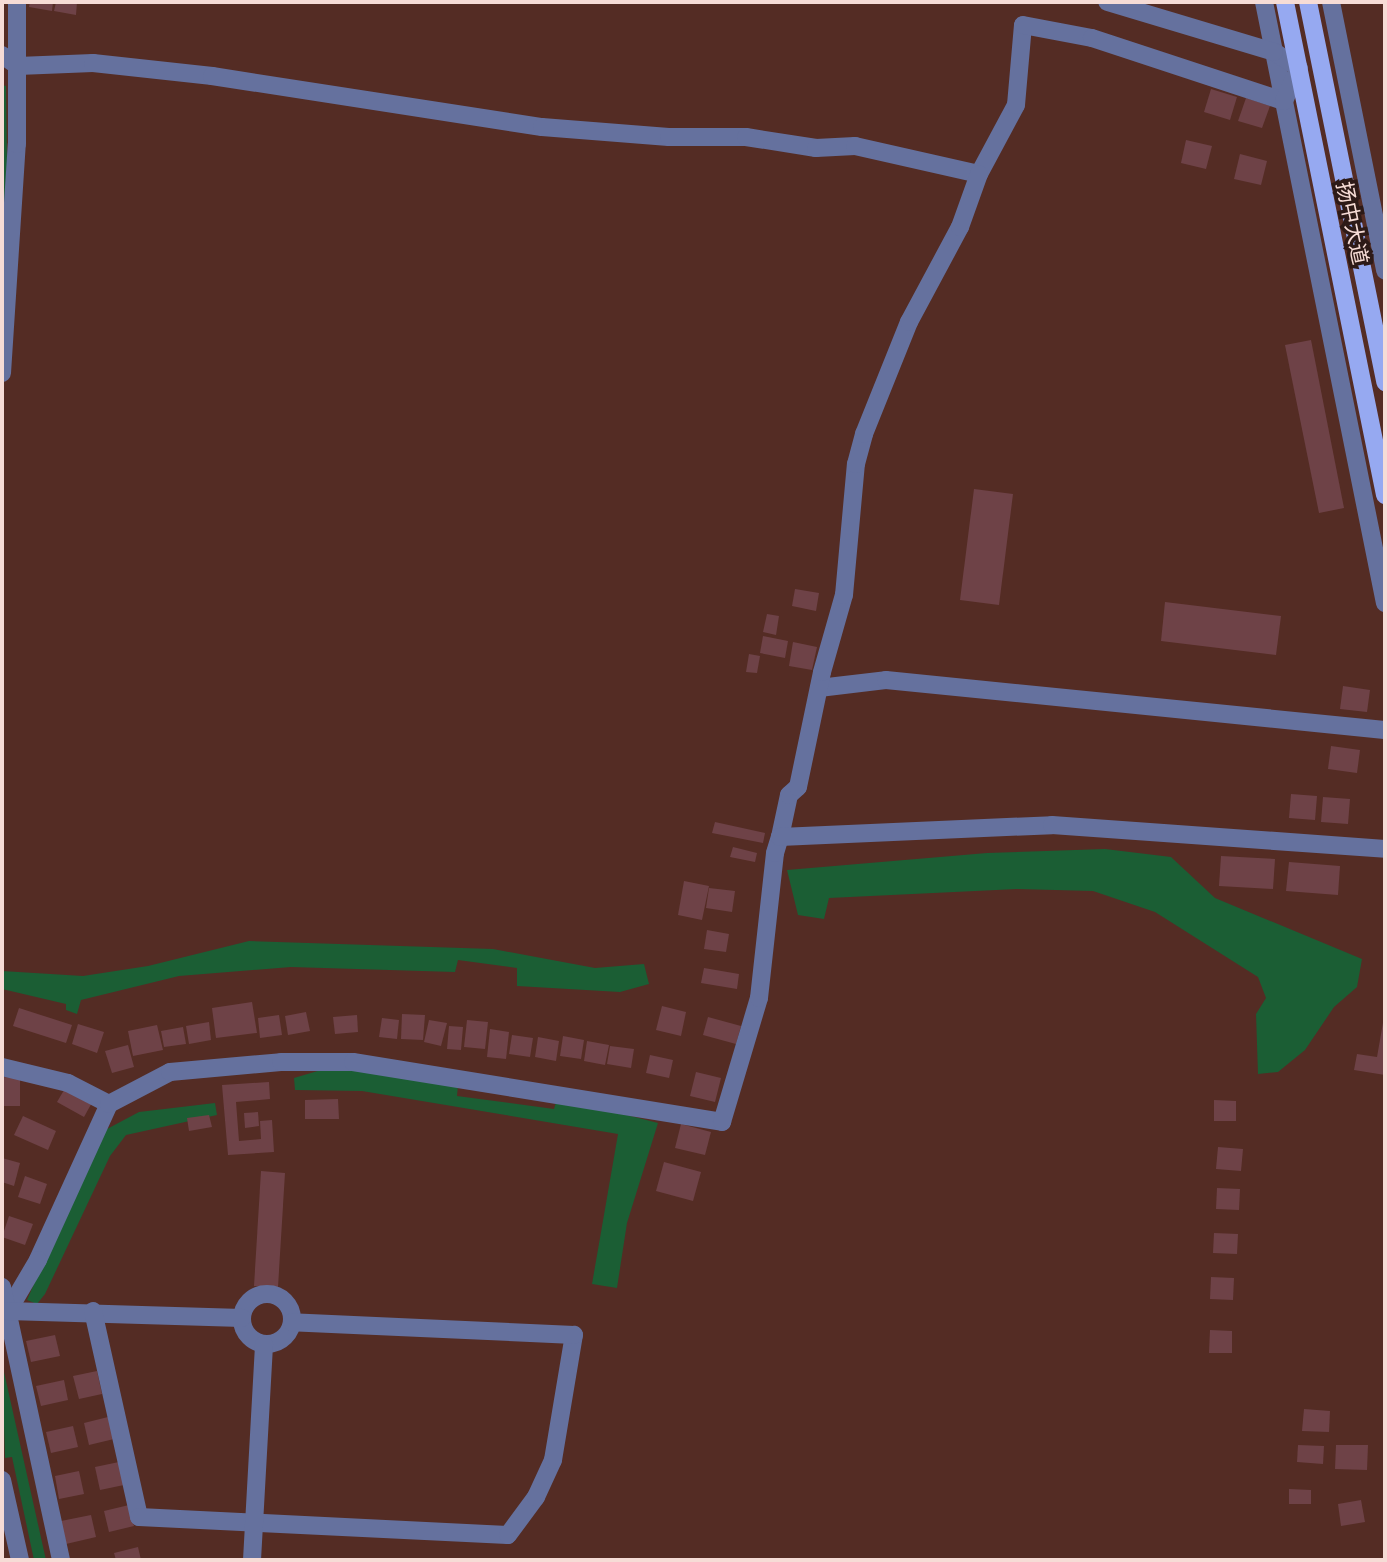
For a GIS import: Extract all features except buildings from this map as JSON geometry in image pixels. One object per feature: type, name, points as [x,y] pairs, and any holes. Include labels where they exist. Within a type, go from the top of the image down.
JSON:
[{"type":"main road","name":"扬中大道","points":[[1285,2],[1385,495]]},
{"type":"main road","name":"扬中大道","points":[[1308,2],[1385,382]]},
{"type":"main road","points":[[1298,68],[1320,62]]},
{"type":"main road","points":[[1340,273],[1362,269]]},
{"type":"street","points":[[2,365],[18,66],[17,2]]},
{"type":"street","points":[[1107,2],[1275,52],[1298,68],[1284,101]]},
{"type":"street","points":[[1264,2],[1385,603]]},
{"type":"street","points":[[1331,2],[1385,267],[1362,269]]},
{"type":"street","points":[[8,1311],[38,1260],[110,1104],[170,1072],[281,1062],[354,1062],[609,1102],[634,1111],[722,1122],[759,998],[775,853],[789,795],[798,787],[844,595],[856,464],[864,434],[904,333],[960,227],[979,174],[1016,105],[1023,25],[1092,38],[1284,101]]},
{"type":"street","points":[[2,55],[18,66],[93,63],[542,127],[669,137],[746,137],[817,148],[855,146],[979,174]]},
{"type":"street","points":[[820,688],[886,680],[1385,730]]},
{"type":"street","points":[[780,837],[1078,826],[1385,849]]},
{"type":"street","points":[[2,1067],[68,1083],[110,1104]]},
{"type":"street","points":[[2,1287],[61,1560]]},
{"type":"street","points":[[269,1294],[286,1303],[292,1322],[283,1339],[264,1344],[248,1336],[242,1318],[250,1300],[269,1294]]},
{"type":"street","points":[[8,1311],[93,1311],[242,1318]]},
{"type":"street","points":[[93,1311],[139,1517],[508,1535],[536,1497],[553,1460],[574,1335],[292,1322]]},
{"type":"street","points":[[252,1560],[252,1522],[264,1344]]},
{"type":"street","points":[[2,1480],[20,1560]]},
{"type":"shaded area","points":[[2,85],[6,86],[7,165],[2,256]]},
{"type":"shaded area","points":[[1105,849],[1171,857],[1215,898],[1362,959],[1357,987],[1334,1007],[1305,1050],[1278,1072],[1258,1074],[1256,1014],[1266,998],[1258,977],[1155,912],[1093,891],[1017,889],[829,898],[824,919],[798,915],[787,870],[987,853]]},
{"type":"shaded area","points":[[249,941],[493,949],[595,968],[644,964],[649,984],[620,992],[517,986],[517,968],[458,960],[455,972],[291,967],[179,976],[81,1000],[77,1014],[66,1010],[66,1004],[2,989],[2,971],[83,976],[148,966]]},
{"type":"shaded area","points":[[321,1070],[361,1070],[458,1085],[457,1096],[554,1109],[556,1102],[592,1106],[658,1123],[627,1223],[617,1288],[592,1284],[618,1134],[362,1091],[295,1090],[294,1078]]},
{"type":"shaded area","points":[[215,1103],[217,1115],[126,1135],[110,1156],[45,1294],[37,1304],[27,1300],[82,1174],[107,1129],[139,1112]]},
{"type":"shaded area","points":[[2,1363],[46,1560],[34,1560],[12,1457],[5,1458]]}]
